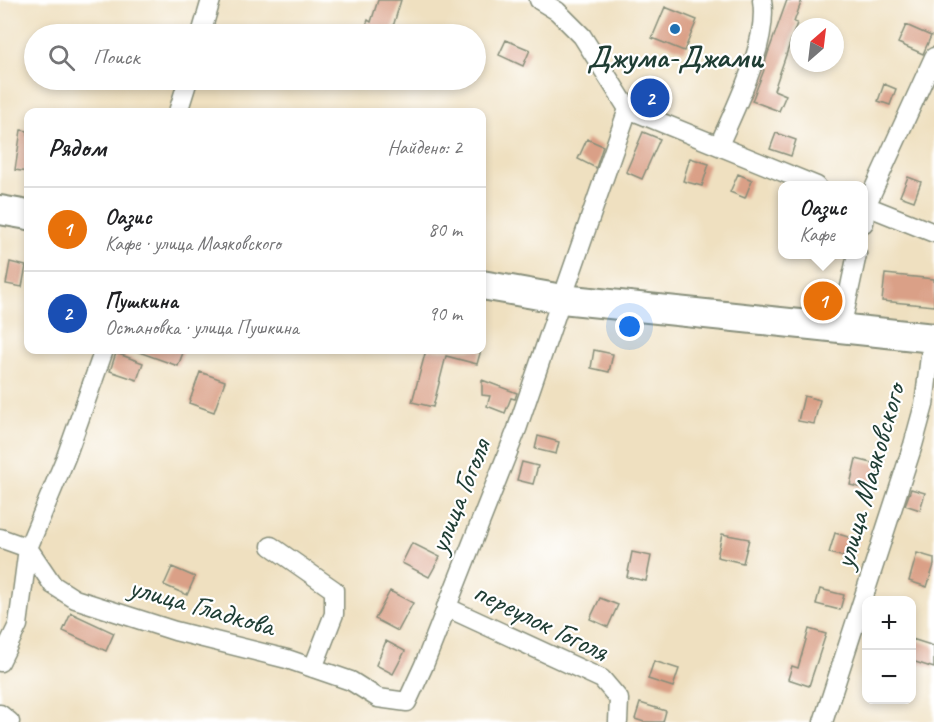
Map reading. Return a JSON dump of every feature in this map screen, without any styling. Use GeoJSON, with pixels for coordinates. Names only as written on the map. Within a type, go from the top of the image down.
{"type":"FeatureCollection","features":[{"type":"Feature","properties":{"kind":"main road"},"geometry":{"type":"LineString","coordinates":[[0,200],[24,204]]}},
{"type":"Feature","properties":{"kind":"main road"},"geometry":{"type":"LineString","coordinates":[[0,210],[24,214]]}},
{"type":"Feature","properties":{"kind":"main road"},"geometry":{"type":"LineString","coordinates":[[486,286],[560,304]]}},
{"type":"Feature","properties":{"kind":"main road"},"geometry":{"type":"LineString","coordinates":[[486,295],[933,343]]}},
{"type":"Feature","properties":{"kind":"street"},"geometry":{"type":"LineString","coordinates":[[204,24],[211,0]]}},
{"type":"Feature","properties":{"kind":"street"},"geometry":{"type":"LineString","coordinates":[[539,0],[557,11],[582,36],[628,109],[805,181]]}},
{"type":"Feature","properties":{"kind":"street"},"geometry":{"type":"LineString","coordinates":[[719,145],[743,88],[761,34],[762,0]]}},
{"type":"Feature","properties":{"kind":"street"},"geometry":{"type":"LineString","coordinates":[[868,202],[934,57]]}},
{"type":"Feature","properties":{"kind":"street"},"geometry":{"type":"LineString","coordinates":[[179,108],[185,90]]}},
{"type":"Feature","properties":{"kind":"street","name":"улица Гоголя"},"geometry":{"type":"LineString","coordinates":[[407,702],[424,665],[517,429],[628,109]]}},
{"type":"Feature","properties":{"kind":"street"},"geometry":{"type":"LineString","coordinates":[[868,212],[934,233]]}},
{"type":"Feature","properties":{"kind":"street"},"geometry":{"type":"LineString","coordinates":[[840,334],[855,259]]}},
{"type":"Feature","properties":{"kind":"street","name":"улица Маяковского"},"geometry":{"type":"LineString","coordinates":[[823,722],[913,445],[924,405],[933,343]]}},
{"type":"Feature","properties":{"kind":"street"},"geometry":{"type":"LineString","coordinates":[[0,662],[18,626],[28,548],[66,457],[103,354]]}},
{"type":"Feature","properties":{"kind":"street"},"geometry":{"type":"LineString","coordinates":[[0,538],[28,548]]}},
{"type":"Feature","properties":{"kind":"street"},"geometry":{"type":"LineString","coordinates":[[271,546],[334,590],[334,614],[313,668]]}},
{"type":"Feature","properties":{"kind":"street","name":"улица Гладкова"},"geometry":{"type":"LineString","coordinates":[[28,548],[53,585],[75,599],[175,631],[287,659],[351,681],[378,698],[407,702]]}},
{"type":"Feature","properties":{"kind":"street","name":"переулок Гоголя"},"geometry":{"type":"LineString","coordinates":[[446,607],[602,679],[619,699],[618,722]]}},
{"type":"Feature","properties":{"kind":"street"},"geometry":{"type":"LineString","coordinates":[[0,714],[10,722]]}},
{"type":"Feature","properties":{"kind":"building"},"geometry":{"type":"Polygon","coordinates":[[[378,0],[401,0],[394,24],[367,24],[368,20],[371,22],[378,0]]]}},
{"type":"Feature","properties":{"kind":"building"},"geometry":{"type":"Polygon","coordinates":[[[787,0],[802,0],[795,18],[790,18],[790,43],[774,90],[786,95],[779,111],[752,101],[787,0]]]}},
{"type":"Feature","properties":{"kind":"building","name":"Джума-Джами"},"geometry":{"type":"Polygon","coordinates":[[[665,7],[697,20],[684,51],[652,38],[665,7]]]}},
{"type":"Feature","properties":{"kind":"building"},"geometry":{"type":"Polygon","coordinates":[[[906,25],[931,36],[923,54],[898,43],[906,25]]]}},
{"type":"Feature","properties":{"kind":"building"},"geometry":{"type":"Polygon","coordinates":[[[506,40],[530,50],[523,66],[499,55],[506,40]]]}},
{"type":"Feature","properties":{"kind":"building"},"geometry":{"type":"Polygon","coordinates":[[[884,84],[896,89],[890,105],[878,101],[884,84]]]}},
{"type":"Feature","properties":{"kind":"building"},"geometry":{"type":"Polygon","coordinates":[[[21,130],[24,130],[24,171],[15,170],[21,130]]]}},
{"type":"Feature","properties":{"kind":"building"},"geometry":{"type":"Polygon","coordinates":[[[643,132],[660,139],[642,179],[626,172],[643,132]]]}},
{"type":"Feature","properties":{"kind":"building"},"geometry":{"type":"Polygon","coordinates":[[[776,133],[796,140],[791,156],[770,149],[776,133]]]}},
{"type":"Feature","properties":{"kind":"building"},"geometry":{"type":"Polygon","coordinates":[[[587,139],[603,146],[596,168],[578,159],[587,139]]]}},
{"type":"Feature","properties":{"kind":"building"},"geometry":{"type":"Polygon","coordinates":[[[690,158],[709,164],[702,186],[683,181],[690,158]]]}},
{"type":"Feature","properties":{"kind":"building"},"geometry":{"type":"Polygon","coordinates":[[[738,174],[752,180],[745,198],[730,192],[738,174]]]}},
{"type":"Feature","properties":{"kind":"building"},"geometry":{"type":"Polygon","coordinates":[[[908,177],[921,182],[914,201],[900,196],[908,177]]]}},
{"type":"Feature","properties":{"kind":"building"},"geometry":{"type":"Polygon","coordinates":[[[10,262],[24,266],[22,287],[6,284],[10,262]]]}},
{"type":"Feature","properties":{"kind":"building"},"geometry":{"type":"Polygon","coordinates":[[[885,274],[934,279],[934,306],[882,301],[885,274]]]}},
{"type":"Feature","properties":{"kind":"building"},"geometry":{"type":"Polygon","coordinates":[[[594,350],[613,354],[609,372],[591,368],[594,350]]]}},
{"type":"Feature","properties":{"kind":"building"},"geometry":{"type":"Polygon","coordinates":[[[116,354],[143,363],[137,380],[110,371],[116,354]]]}},
{"type":"Feature","properties":{"kind":"building"},"geometry":{"type":"Polygon","coordinates":[[[144,354],[182,354],[178,366],[144,354]]]}},
{"type":"Feature","properties":{"kind":"building"},"geometry":{"type":"Polygon","coordinates":[[[425,354],[480,354],[477,364],[446,356],[433,407],[412,402],[425,354]]]}},
{"type":"Feature","properties":{"kind":"building"},"geometry":{"type":"Polygon","coordinates":[[[200,372],[225,381],[214,412],[189,403],[200,372]]]}},
{"type":"Feature","properties":{"kind":"building"},"geometry":{"type":"Polygon","coordinates":[[[482,380],[517,393],[515,399],[511,398],[505,413],[487,406],[490,396],[482,395],[482,380]]]}},
{"type":"Feature","properties":{"kind":"building"},"geometry":{"type":"Polygon","coordinates":[[[804,396],[820,400],[814,424],[798,421],[804,396]]]}},
{"type":"Feature","properties":{"kind":"building"},"geometry":{"type":"Polygon","coordinates":[[[538,436],[559,442],[556,454],[535,449],[538,436]]]}},
{"type":"Feature","properties":{"kind":"building"},"geometry":{"type":"Polygon","coordinates":[[[856,459],[880,465],[874,491],[850,485],[856,459]]]}},
{"type":"Feature","properties":{"kind":"building"},"geometry":{"type":"Polygon","coordinates":[[[522,462],[538,466],[533,484],[517,480],[522,462]]]}},
{"type":"Feature","properties":{"kind":"building"},"geometry":{"type":"Polygon","coordinates":[[[911,489],[925,493],[920,510],[905,505],[911,489]]]}},
{"type":"Feature","properties":{"kind":"building"},"geometry":{"type":"Polygon","coordinates":[[[835,533],[858,540],[852,559],[829,553],[835,533]]]}},
{"type":"Feature","properties":{"kind":"building"},"geometry":{"type":"Polygon","coordinates":[[[722,534],[749,539],[743,563],[717,557],[722,534]]]}},
{"type":"Feature","properties":{"kind":"building"},"geometry":{"type":"Polygon","coordinates":[[[412,543],[440,557],[429,577],[402,563],[412,543]]]}},
{"type":"Feature","properties":{"kind":"building"},"geometry":{"type":"Polygon","coordinates":[[[632,552],[651,556],[646,581],[627,577],[632,552]]]}},
{"type":"Feature","properties":{"kind":"building"},"geometry":{"type":"Polygon","coordinates":[[[917,553],[934,558],[927,587],[909,581],[917,553]]]}},
{"type":"Feature","properties":{"kind":"building"},"geometry":{"type":"Polygon","coordinates":[[[172,567],[195,577],[187,595],[164,585],[172,567]]]}},
{"type":"Feature","properties":{"kind":"building"},"geometry":{"type":"Polygon","coordinates":[[[820,589],[844,595],[840,610],[816,604],[820,589]]]}},
{"type":"Feature","properties":{"kind":"building"},"geometry":{"type":"Polygon","coordinates":[[[390,591],[413,603],[398,631],[375,619],[390,591]]]}},
{"type":"Feature","properties":{"kind":"building"},"geometry":{"type":"Polygon","coordinates":[[[600,598],[618,605],[608,627],[590,619],[600,598]]]}},
{"type":"Feature","properties":{"kind":"building"},"geometry":{"type":"Polygon","coordinates":[[[71,613],[114,633],[106,651],[63,631],[71,613]]]}},
{"type":"Feature","properties":{"kind":"building"},"geometry":{"type":"Polygon","coordinates":[[[809,629],[826,634],[809,686],[788,679],[792,666],[798,668],[809,629]]]}},
{"type":"Feature","properties":{"kind":"building"},"geometry":{"type":"Polygon","coordinates":[[[916,640],[934,646],[934,668],[916,662],[916,640]]]}},
{"type":"Feature","properties":{"kind":"building"},"geometry":{"type":"Polygon","coordinates":[[[386,641],[405,651],[393,674],[376,665],[386,641]]]}},
{"type":"Feature","properties":{"kind":"building"},"geometry":{"type":"Polygon","coordinates":[[[654,661],[679,669],[673,687],[648,679],[654,661]]]}},
{"type":"Feature","properties":{"kind":"building"},"geometry":{"type":"Polygon","coordinates":[[[640,703],[666,711],[663,722],[644,722],[635,719],[640,703]]]}},
{"type":"Feature","properties":{"kind":"place","name":"Джума-Джами"},"geometry":{"type":"Point","coordinates":[675,29]}},
{"type":"Feature","properties":{"kind":"place","name":"Пушкина"},"geometry":{"type":"Point","coordinates":[650,98]}},
{"type":"Feature","properties":{"kind":"place","name":"Оазис"},"geometry":{"type":"Point","coordinates":[823,301]}}]}
